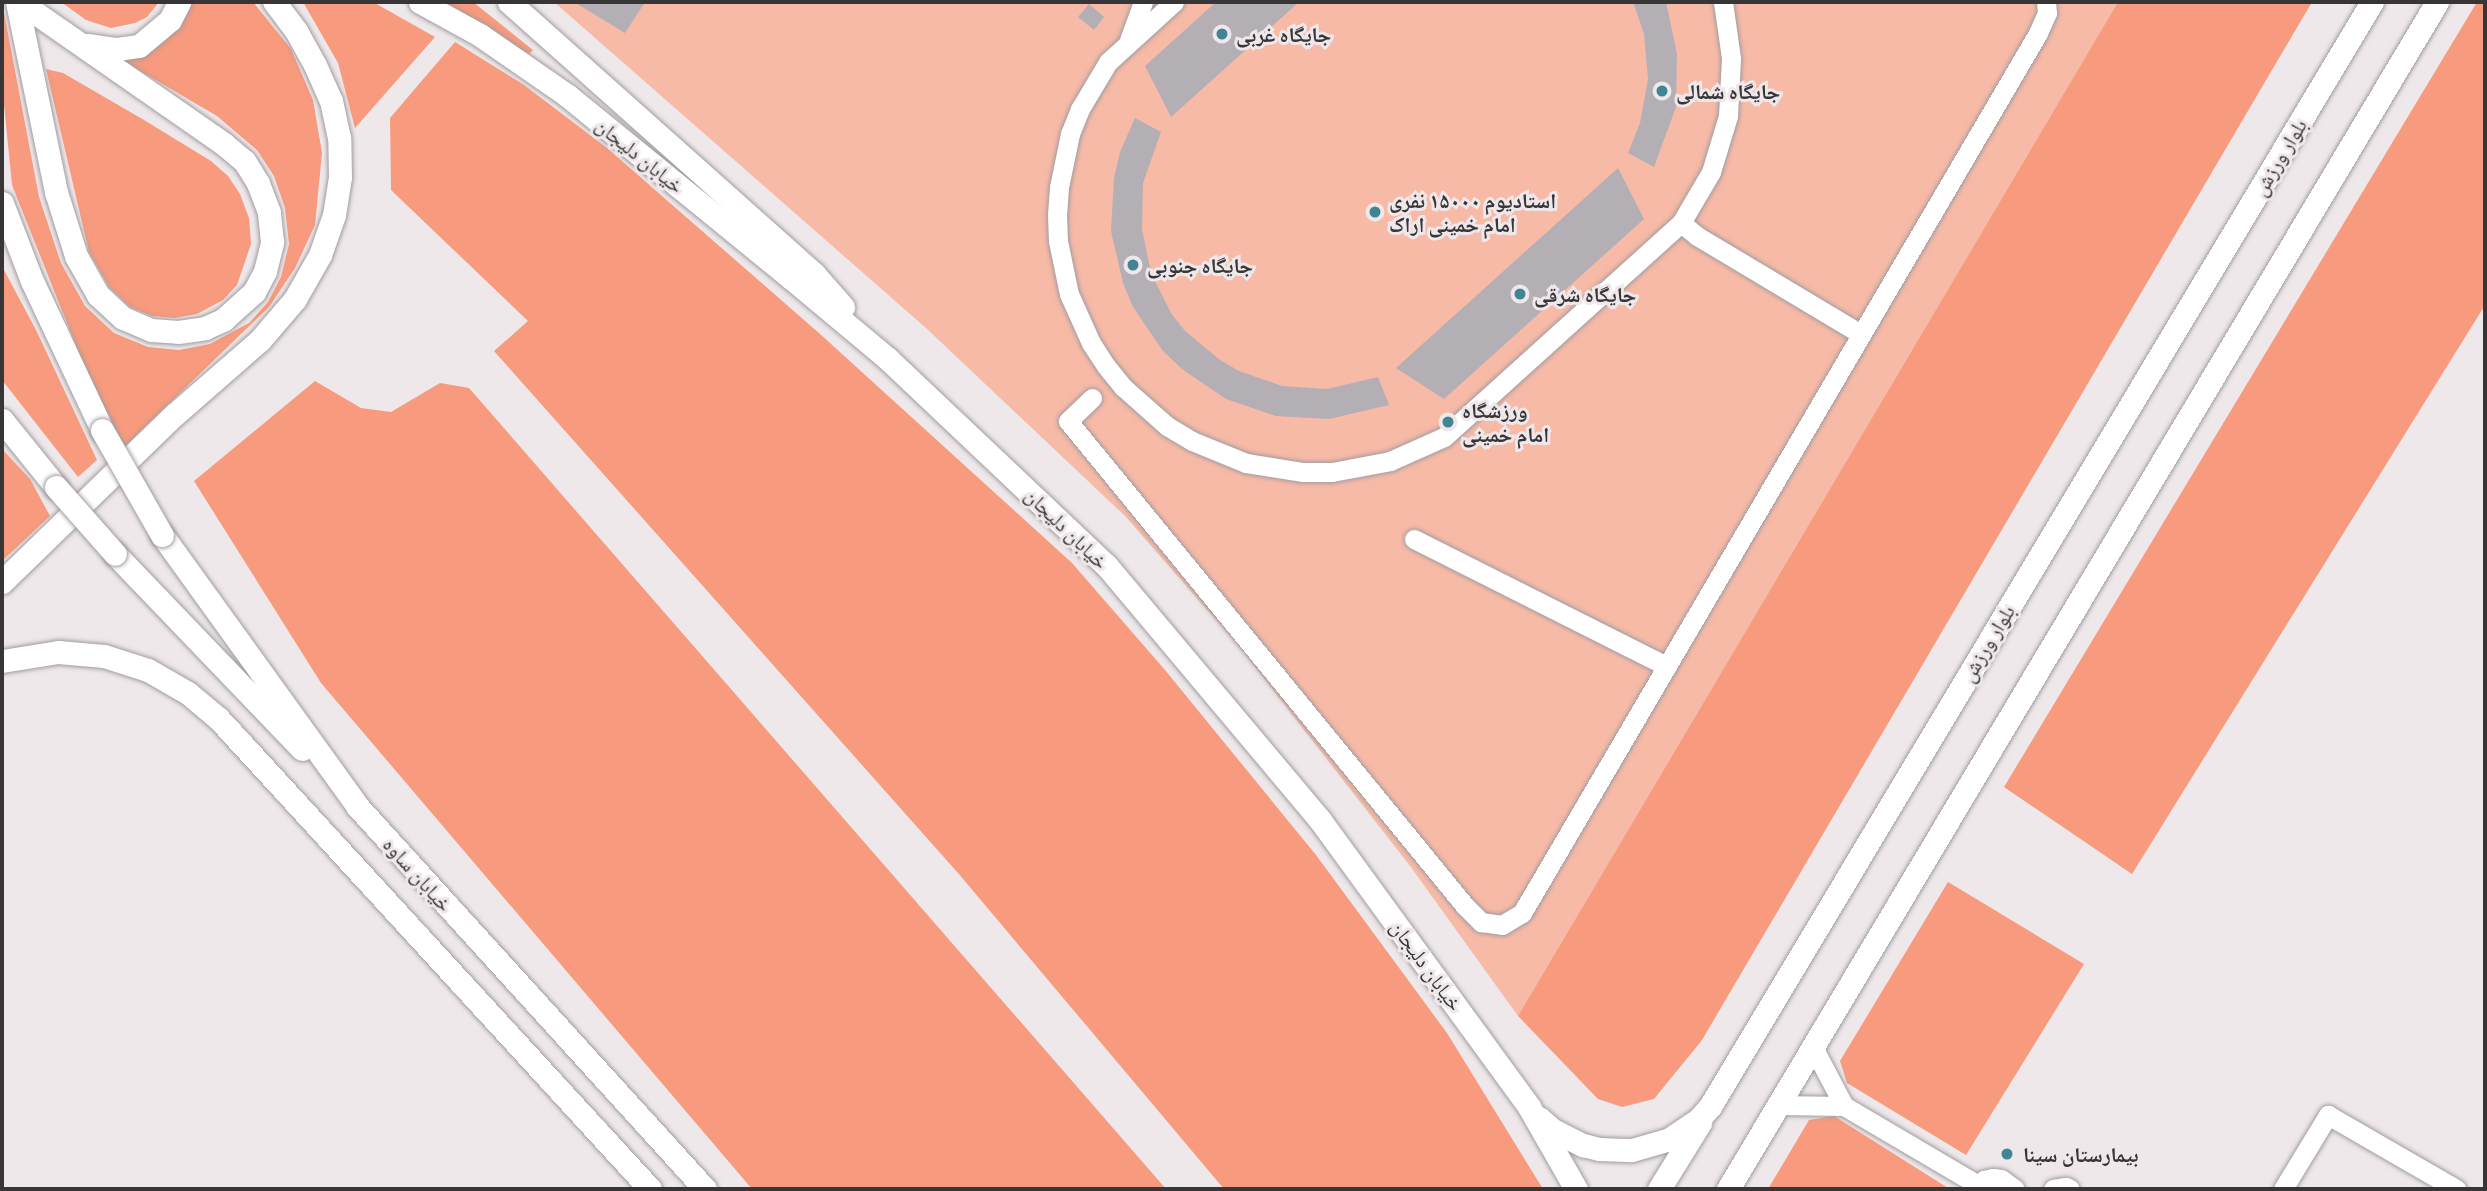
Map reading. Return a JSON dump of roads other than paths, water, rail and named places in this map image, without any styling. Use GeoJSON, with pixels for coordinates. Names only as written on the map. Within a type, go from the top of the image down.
{"type":"FeatureCollection","features":[{"type":"Feature","properties":{"kind":"main road"},"geometry":{"type":"LineString","coordinates":[[19,2],[224,144],[244,161],[258,183],[269,212],[272,242],[265,271],[254,292],[223,320],[205,328],[178,332],[151,330],[123,318],[98,295],[76,256],[55,192],[19,2]]}},
{"type":"Feature","properties":{"kind":"main road"},"geometry":{"type":"LineString","coordinates":[[74,39],[117,49],[139,46],[170,20],[179,2]]}},
{"type":"Feature","properties":{"kind":"main road"},"geometry":{"type":"LineString","coordinates":[[2,582],[174,415],[260,340],[295,299],[320,255],[334,215],[340,177],[339,138],[331,101],[316,65],[298,32],[274,2]]}},
{"type":"Feature","properties":{"kind":"main road","name":"خیابان دلیجان"},"geometry":{"type":"LineString","coordinates":[[420,2],[480,35],[568,96],[888,359],[1106,565],[1320,820],[1529,1107],[1576,1189]]}},
{"type":"Feature","properties":{"kind":"main road","name":"بلوار ورزش"},"geometry":{"type":"LineString","coordinates":[[1529,1107],[1567,1139],[1615,1151],[1650,1147],[1668,1140],[1699,1119],[1711,1105],[2372,2]]}},
{"type":"Feature","properties":{"kind":"main road"},"geometry":{"type":"LineString","coordinates":[[1728,1189],[2437,2]]}},
{"type":"Feature","properties":{"kind":"main road"},"geometry":{"type":"LineString","coordinates":[[511,5],[814,274],[888,359]]}},
{"type":"Feature","properties":{"kind":"main road","name":"خیابان ساوه"},"geometry":{"type":"LineString","coordinates":[[2,204],[32,281],[102,430],[162,535],[358,807],[705,1189]]}},
{"type":"Feature","properties":{"kind":"main road"},"geometry":{"type":"LineString","coordinates":[[3,421],[115,554],[358,807]]}},
{"type":"Feature","properties":{"kind":"main road"},"geometry":{"type":"LineString","coordinates":[[2,661],[58,652],[104,656],[148,670],[198,701],[252,752],[650,1189]]}},
{"type":"Feature","properties":{"kind":"main road"},"geometry":{"type":"LineString","coordinates":[[1660,1189],[1711,1105]]}},
{"type":"Feature","properties":{"kind":"street"},"geometry":{"type":"LineString","coordinates":[[1127,44],[1143,2]]}},
{"type":"Feature","properties":{"kind":"street"},"geometry":{"type":"LineString","coordinates":[[1174,2],[1108,62],[1080,109],[1063,160],[1057,214],[1058,241],[1069,294],[1091,343],[1106,366],[1144,408],[1192,442],[1246,463],[1274,470],[1332,472],[1390,461],[1444,437],[1681,223],[1711,172],[1728,116],[1731,58],[1723,2]]}},
{"type":"Feature","properties":{"kind":"street"},"geometry":{"type":"LineString","coordinates":[[1092,398],[1068,421],[1481,922],[1502,925],[1522,913],[2038,33],[2047,13],[2046,2]]}},
{"type":"Feature","properties":{"kind":"street"},"geometry":{"type":"LineString","coordinates":[[1681,223],[1697,236],[1861,334]]}},
{"type":"Feature","properties":{"kind":"street"},"geometry":{"type":"LineString","coordinates":[[1414,539],[1667,666]]}},
{"type":"Feature","properties":{"kind":"street"},"geometry":{"type":"LineString","coordinates":[[1813,1047],[1844,1106]]}},
{"type":"Feature","properties":{"kind":"street"},"geometry":{"type":"LineString","coordinates":[[1779,1105],[1844,1106],[1976,1187],[1984,1180],[2001,1179],[2015,1189]]}},
{"type":"Feature","properties":{"kind":"street"},"geometry":{"type":"LineString","coordinates":[[2283,1189],[2328,1115],[2456,1189]]}},
{"type":"Feature","properties":{"kind":"street"},"geometry":{"type":"LineString","coordinates":[[2053,1189],[2066,1186],[2070,1189]]}},
{"type":"Feature","properties":{"kind":"place","name":"جایگاه غربی"},"geometry":{"type":"Point","coordinates":[1222,34]}},
{"type":"Feature","properties":{"kind":"place","name":"جایگاه شمالی"},"geometry":{"type":"Point","coordinates":[1662,91]}},
{"type":"Feature","properties":{"kind":"place","name":"استادیوم ۱۵۰۰۰ نفری امام خمینی اراک"},"geometry":{"type":"Point","coordinates":[1375,212]}},
{"type":"Feature","properties":{"kind":"place","name":"جایگاه جنوبی"},"geometry":{"type":"Point","coordinates":[1133,265]}},
{"type":"Feature","properties":{"kind":"place","name":"جایگاه شرقی"},"geometry":{"type":"Point","coordinates":[1520,294]}},
{"type":"Feature","properties":{"kind":"place","name":"ورزشگاه امام خمینی"},"geometry":{"type":"Point","coordinates":[1448,422]}},
{"type":"Feature","properties":{"kind":"place","name":"بیمارستان سینا"},"geometry":{"type":"Point","coordinates":[2007,1154]}}]}
